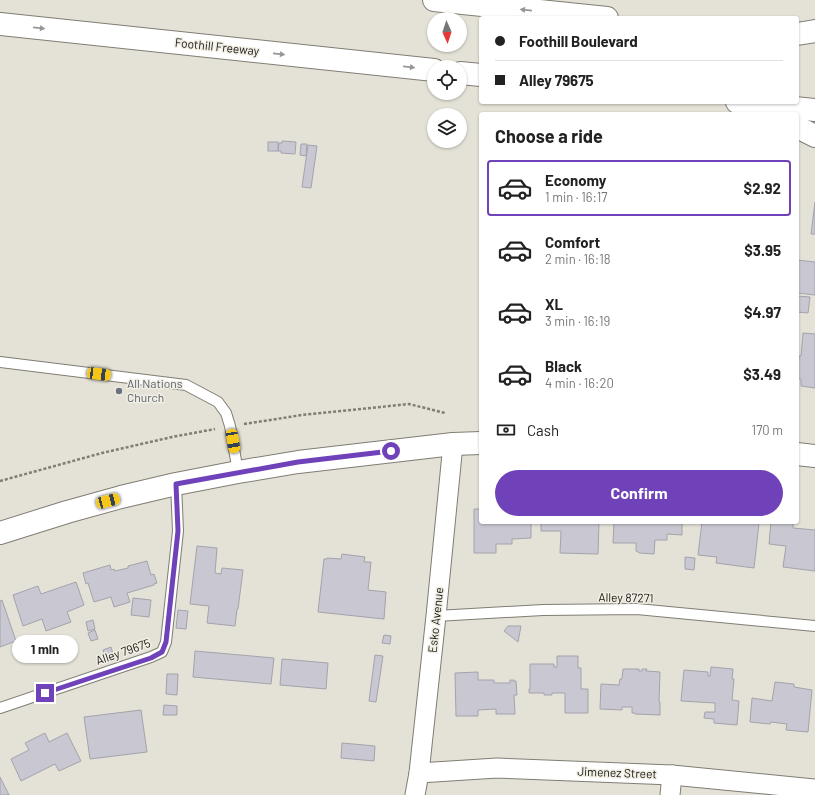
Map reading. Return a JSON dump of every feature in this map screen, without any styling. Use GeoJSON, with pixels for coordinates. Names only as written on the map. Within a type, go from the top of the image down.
{"type":"FeatureCollection","features":[{"type":"Feature","properties":{"kind":"main road"},"geometry":{"type":"LineString","coordinates":[[434,0],[588,16]]}},
{"type":"Feature","properties":{"kind":"main road","name":"Foothill Freeway"},"geometry":{"type":"LineString","coordinates":[[0,24],[427,69]]}},
{"type":"Feature","properties":{"kind":"main road"},"geometry":{"type":"LineString","coordinates":[[799,34],[815,31]]}},
{"type":"Feature","properties":{"kind":"main road"},"geometry":{"type":"LineString","coordinates":[[799,38],[815,40]]}},
{"type":"Feature","properties":{"kind":"main road"},"geometry":{"type":"LineString","coordinates":[[467,74],[479,75]]}},
{"type":"Feature","properties":{"kind":"main road"},"geometry":{"type":"LineString","coordinates":[[756,107],[815,110]]}},
{"type":"Feature","properties":{"kind":"main road"},"geometry":{"type":"LineString","coordinates":[[799,128],[815,136]]}},
{"type":"Feature","properties":{"kind":"main road"},"geometry":{"type":"LineString","coordinates":[[0,533],[121,497],[176,484],[238,472],[298,462],[453,444],[479,443]]}},
{"type":"Feature","properties":{"kind":"main road"},"geometry":{"type":"LineString","coordinates":[[799,454],[815,456]]}},
{"type":"Feature","properties":{"kind":"street","name":"Esko Avenue"},"geometry":{"type":"LineString","coordinates":[[415,795],[419,773],[436,616],[453,444]]}},
{"type":"Feature","properties":{"kind":"street","name":"Jimenez Street"},"geometry":{"type":"LineString","coordinates":[[419,773],[497,768],[672,775],[815,789]]}},
{"type":"Feature","properties":{"kind":"street"},"geometry":{"type":"LineString","coordinates":[[670,795],[672,775]]}},
{"type":"Feature","properties":{"kind":"lane"},"geometry":{"type":"LineString","coordinates":[[0,362],[186,385],[218,402],[226,413],[230,426],[238,472]]}},
{"type":"Feature","properties":{"kind":"lane","name":"Alley 79675"},"geometry":{"type":"LineString","coordinates":[[0,708],[151,658],[162,652],[166,642],[178,531],[176,484]]}},
{"type":"Feature","properties":{"kind":"lane","name":"Alley 87271"},"geometry":{"type":"LineString","coordinates":[[436,616],[543,610],[637,609],[815,626]]}},
{"type":"Feature","properties":{"kind":"building"},"geometry":{"type":"Polygon","coordinates":[[[282,141],[296,142],[295,154],[281,153],[281,151],[278,151],[279,143],[282,143],[282,141]]]}},
{"type":"Feature","properties":{"kind":"building"},"geometry":{"type":"Polygon","coordinates":[[[268,142],[278,142],[278,151],[268,151],[268,142]]]}},
{"type":"Feature","properties":{"kind":"building"},"geometry":{"type":"Polygon","coordinates":[[[301,144],[307,144],[306,156],[300,155],[301,144]]]}},
{"type":"Feature","properties":{"kind":"building"},"geometry":{"type":"Polygon","coordinates":[[[308,145],[317,146],[311,188],[302,187],[308,145]]]}},
{"type":"Feature","properties":{"kind":"building"},"geometry":{"type":"Polygon","coordinates":[[[815,202],[815,234],[811,234],[815,202]]]}},
{"type":"Feature","properties":{"kind":"building"},"geometry":{"type":"Polygon","coordinates":[[[799,260],[815,262],[815,295],[799,293],[799,260]]]}},
{"type":"Feature","properties":{"kind":"building"},"geometry":{"type":"Polygon","coordinates":[[[799,296],[810,297],[808,313],[799,312],[799,296]]]}},
{"type":"Feature","properties":{"kind":"building"},"geometry":{"type":"Polygon","coordinates":[[[803,333],[815,334],[815,388],[801,386],[801,379],[799,379],[799,356],[801,356],[803,333]]]}},
{"type":"Feature","properties":{"kind":"building"},"geometry":{"type":"Polygon","coordinates":[[[474,509],[479,509],[479,524],[531,524],[531,538],[512,539],[512,544],[496,544],[496,553],[474,553],[474,509]]]}},
{"type":"Feature","properties":{"kind":"building"},"geometry":{"type":"Polygon","coordinates":[[[541,524],[599,524],[598,554],[560,553],[561,531],[541,531],[541,524]]]}},
{"type":"Feature","properties":{"kind":"building"},"geometry":{"type":"Polygon","coordinates":[[[614,524],[682,524],[682,535],[667,534],[667,540],[655,540],[654,554],[640,553],[636,551],[636,543],[613,543],[614,524]]]}},
{"type":"Feature","properties":{"kind":"building"},"geometry":{"type":"Polygon","coordinates":[[[702,524],[759,524],[754,568],[716,563],[717,557],[698,555],[702,524]]]}},
{"type":"Feature","properties":{"kind":"building"},"geometry":{"type":"Polygon","coordinates":[[[771,524],[793,524],[793,528],[815,530],[815,571],[783,567],[786,546],[769,544],[771,524]]]}},
{"type":"Feature","properties":{"kind":"building"},"geometry":{"type":"Polygon","coordinates":[[[197,546],[217,548],[215,573],[221,574],[222,568],[243,570],[235,626],[207,623],[209,606],[190,604],[197,546]]]}},
{"type":"Feature","properties":{"kind":"building"},"geometry":{"type":"Polygon","coordinates":[[[342,554],[365,557],[364,562],[371,562],[368,590],[386,592],[384,619],[318,612],[324,559],[341,559],[342,554]]]}},
{"type":"Feature","properties":{"kind":"building"},"geometry":{"type":"Polygon","coordinates":[[[685,557],[695,558],[694,570],[685,569],[685,557]]]}},
{"type":"Feature","properties":{"kind":"building"},"geometry":{"type":"Polygon","coordinates":[[[147,561],[151,575],[154,574],[157,583],[127,593],[130,602],[114,607],[111,597],[94,602],[83,573],[110,565],[111,570],[114,569],[115,571],[147,561]]]}},
{"type":"Feature","properties":{"kind":"building"},"geometry":{"type":"Polygon","coordinates":[[[76,582],[84,605],[67,612],[71,622],[46,631],[42,619],[23,626],[13,595],[38,586],[41,594],[76,582]]]}},
{"type":"Feature","properties":{"kind":"building"},"geometry":{"type":"Polygon","coordinates":[[[133,598],[151,600],[149,617],[131,615],[133,598]]]}},
{"type":"Feature","properties":{"kind":"building"},"geometry":{"type":"Polygon","coordinates":[[[2,600],[16,641],[0,647],[0,601],[2,600]]]}},
{"type":"Feature","properties":{"kind":"building"},"geometry":{"type":"Polygon","coordinates":[[[178,610],[188,611],[186,629],[176,628],[178,610]]]}},
{"type":"Feature","properties":{"kind":"building"},"geometry":{"type":"Polygon","coordinates":[[[93,620],[95,629],[88,631],[86,622],[93,620]]]}},
{"type":"Feature","properties":{"kind":"building"},"geometry":{"type":"Polygon","coordinates":[[[508,626],[521,626],[518,642],[504,631],[508,626]]]}},
{"type":"Feature","properties":{"kind":"building"},"geometry":{"type":"Polygon","coordinates":[[[95,630],[98,639],[91,641],[88,633],[95,630]]]}},
{"type":"Feature","properties":{"kind":"building"},"geometry":{"type":"Polygon","coordinates":[[[384,635],[391,636],[390,644],[382,643],[384,635]]]}},
{"type":"Feature","properties":{"kind":"building"},"geometry":{"type":"Polygon","coordinates":[[[111,647],[114,657],[106,659],[103,650],[111,647]]]}},
{"type":"Feature","properties":{"kind":"building"},"geometry":{"type":"Polygon","coordinates":[[[195,651],[274,658],[271,684],[193,677],[195,651]]]}},
{"type":"Feature","properties":{"kind":"building"},"geometry":{"type":"Polygon","coordinates":[[[375,655],[383,656],[376,702],[369,701],[375,655]]]}},
{"type":"Feature","properties":{"kind":"building"},"geometry":{"type":"Polygon","coordinates":[[[557,656],[578,656],[578,668],[581,668],[581,689],[588,689],[588,713],[565,713],[565,693],[552,693],[552,695],[544,695],[544,693],[529,693],[530,664],[554,664],[554,667],[557,667],[557,656]]]}},
{"type":"Feature","properties":{"kind":"building"},"geometry":{"type":"Polygon","coordinates":[[[282,659],[328,663],[326,689],[280,685],[282,659]]]}},
{"type":"Feature","properties":{"kind":"building"},"geometry":{"type":"Polygon","coordinates":[[[711,667],[733,669],[732,679],[734,679],[732,700],[739,701],[737,725],[714,723],[714,719],[704,718],[705,712],[715,712],[715,703],[681,701],[684,670],[708,672],[708,676],[710,676],[711,667]]]}},
{"type":"Feature","properties":{"kind":"building"},"geometry":{"type":"Polygon","coordinates":[[[623,669],[639,669],[639,671],[642,671],[642,669],[647,669],[646,671],[660,672],[660,715],[635,714],[632,713],[632,707],[622,707],[622,710],[600,709],[601,684],[619,685],[620,679],[622,679],[623,669]]]}},
{"type":"Feature","properties":{"kind":"building"},"geometry":{"type":"Polygon","coordinates":[[[478,672],[478,680],[494,680],[494,683],[510,683],[510,680],[516,681],[517,695],[514,695],[515,714],[496,714],[496,709],[478,710],[478,716],[456,716],[455,673],[478,672]]]}},
{"type":"Feature","properties":{"kind":"building"},"geometry":{"type":"Polygon","coordinates":[[[167,674],[178,674],[177,695],[166,694],[167,674]]]}},
{"type":"Feature","properties":{"kind":"building"},"geometry":{"type":"Polygon","coordinates":[[[775,682],[794,684],[794,687],[812,690],[808,732],[786,730],[787,724],[750,722],[752,698],[772,701],[775,682]]]}},
{"type":"Feature","properties":{"kind":"building"},"geometry":{"type":"Polygon","coordinates":[[[164,705],[177,706],[177,715],[163,715],[164,705]]]}},
{"type":"Feature","properties":{"kind":"building"},"geometry":{"type":"Polygon","coordinates":[[[141,710],[147,752],[90,759],[84,717],[141,710]]]}},
{"type":"Feature","properties":{"kind":"building"},"geometry":{"type":"Polygon","coordinates":[[[45,733],[49,742],[67,733],[81,761],[59,771],[55,764],[21,781],[11,759],[29,750],[25,743],[45,733]]]}},
{"type":"Feature","properties":{"kind":"building"},"geometry":{"type":"Polygon","coordinates":[[[342,743],[375,746],[374,761],[341,758],[342,743]]]}},
{"type":"Feature","properties":{"kind":"building"},"geometry":{"type":"Polygon","coordinates":[[[0,777],[9,795],[0,795],[0,777]]]}},
{"type":"Feature","properties":{"kind":"place","name":"All Nations Church"},"geometry":{"type":"Point","coordinates":[119,391]}},
{"type":"Feature","properties":{"kind":"route"},"geometry":{"type":"LineString","coordinates":[[45,693],[151,658],[162,652],[166,642],[178,531],[176,484],[298,462],[391,451]]}}]}
